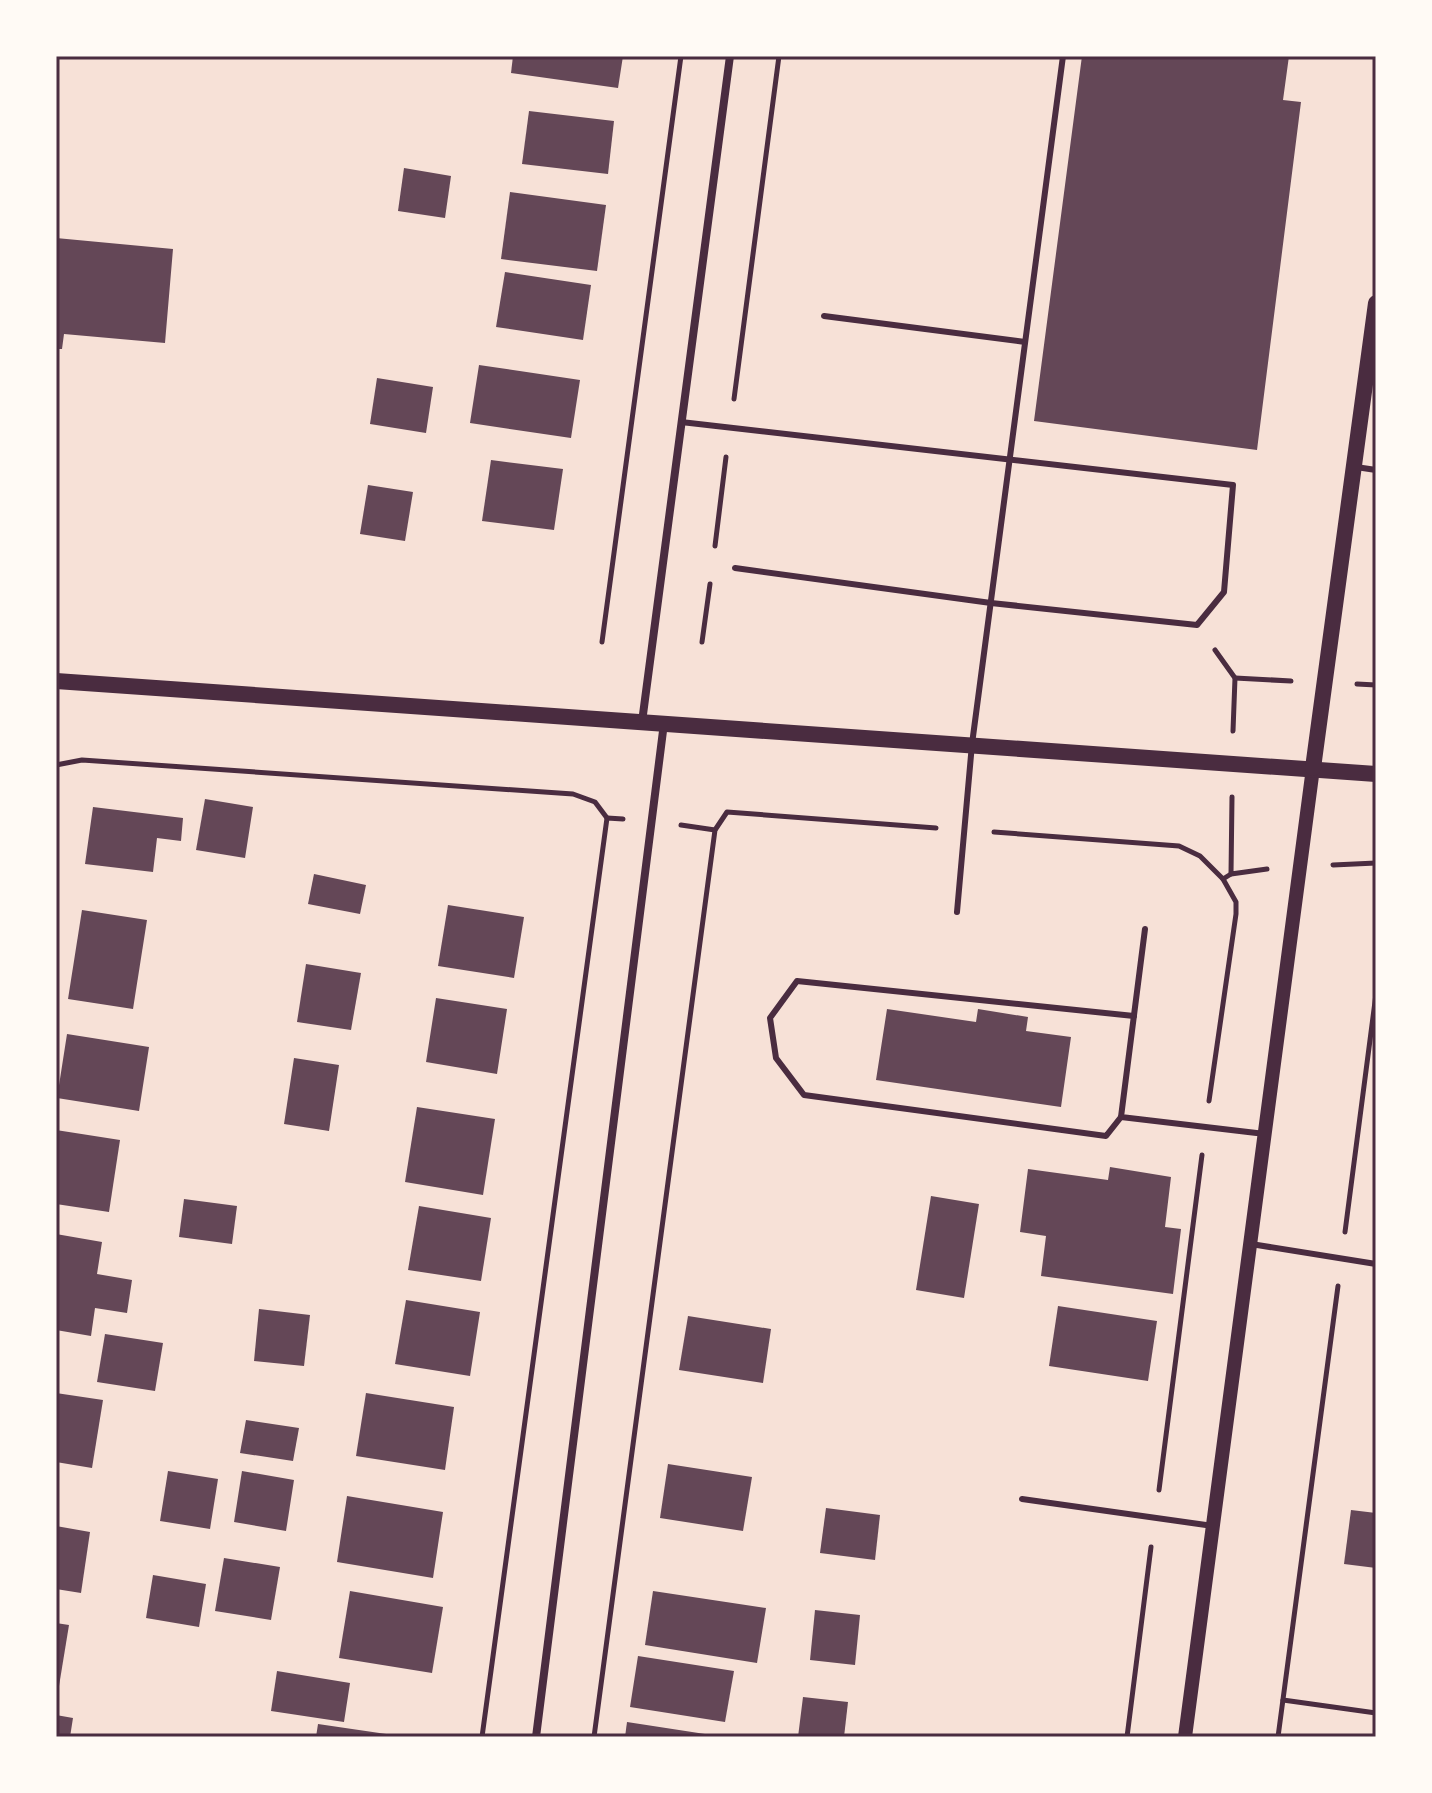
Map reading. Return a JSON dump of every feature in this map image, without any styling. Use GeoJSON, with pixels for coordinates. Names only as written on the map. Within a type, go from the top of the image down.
{"type":"FeatureCollection","features":[{"type":"Feature","properties":{"kind":"main road"},"geometry":{"type":"LineString","coordinates":[[1313,768],[1376,303]]}},
{"type":"Feature","properties":{"kind":"main road"},"geometry":{"type":"LineString","coordinates":[[56,681],[1376,774]]}},
{"type":"Feature","properties":{"kind":"street"},"geometry":{"type":"LineString","coordinates":[[642,722],[730,56]]}},
{"type":"Feature","properties":{"kind":"street"},"geometry":{"type":"LineString","coordinates":[[536,1737],[664,723]]}},
{"type":"Feature","properties":{"kind":"street"},"geometry":{"type":"LineString","coordinates":[[1185,1737],[1313,768]]}},
{"type":"Feature","properties":{"kind":"lane"},"geometry":{"type":"LineString","coordinates":[[957,912],[972,744],[1063,56]]}},
{"type":"Feature","properties":{"kind":"lane"},"geometry":{"type":"LineString","coordinates":[[824,316],[1025,342]]}},
{"type":"Feature","properties":{"kind":"lane"},"geometry":{"type":"LineString","coordinates":[[681,422],[1233,485],[1224,592],[1197,625],[991,603],[735,568]]}},
{"type":"Feature","properties":{"kind":"lane"},"geometry":{"type":"LineString","coordinates":[[1353,467],[1376,470]]}},
{"type":"Feature","properties":{"kind":"lane"},"geometry":{"type":"LineString","coordinates":[[1134,1016],[797,981],[770,1018],[776,1058],[804,1095],[1106,1136],[1121,1117],[1134,1016],[1145,929]]}},
{"type":"Feature","properties":{"kind":"lane"},"geometry":{"type":"LineString","coordinates":[[1121,1117],[1265,1134]]}},
{"type":"Feature","properties":{"kind":"lane"},"geometry":{"type":"LineString","coordinates":[[1251,1244],[1376,1264]]}},
{"type":"Feature","properties":{"kind":"lane"},"geometry":{"type":"LineString","coordinates":[[1022,1499],[1213,1526]]}},
{"type":"Feature","properties":{"kind":"path"},"geometry":{"type":"LineString","coordinates":[[602,642],[681,56]]}},
{"type":"Feature","properties":{"kind":"path"},"geometry":{"type":"LineString","coordinates":[[714,551],[779,56]]}},
{"type":"Feature","properties":{"kind":"path"},"geometry":{"type":"LineString","coordinates":[[702,642],[710,581]]}},
{"type":"Feature","properties":{"kind":"path"},"geometry":{"type":"LineString","coordinates":[[56,765],[82,760],[573,794],[595,802],[607,818],[482,1737]]}},
{"type":"Feature","properties":{"kind":"path"},"geometry":{"type":"LineString","coordinates":[[594,1737],[715,830],[727,812],[1179,846],[1200,856],[1223,879],[1236,902],[1127,1737]]}},
{"type":"Feature","properties":{"kind":"path"},"geometry":{"type":"LineString","coordinates":[[607,818],[652,820],[715,830]]}},
{"type":"Feature","properties":{"kind":"path"},"geometry":{"type":"LineString","coordinates":[[1223,879],[1231,874]]}},
{"type":"Feature","properties":{"kind":"path"},"geometry":{"type":"LineString","coordinates":[[1278,1737],[1376,994]]}},
{"type":"Feature","properties":{"kind":"path"},"geometry":{"type":"LineString","coordinates":[[1283,1700],[1376,1713]]}},
{"type":"Feature","properties":{"kind":"building"},"geometry":{"type":"Polygon","coordinates":[[[513,56],[623,56],[618,88],[511,73],[513,56]]]}},
{"type":"Feature","properties":{"kind":"building"},"geometry":{"type":"Polygon","coordinates":[[[1082,56],[1289,56],[1283,100],[1301,102],[1257,450],[1034,421],[1082,56]]]}},
{"type":"Feature","properties":{"kind":"building"},"geometry":{"type":"Polygon","coordinates":[[[529,111],[614,121],[608,174],[522,164],[529,111]]]}},
{"type":"Feature","properties":{"kind":"building"},"geometry":{"type":"Polygon","coordinates":[[[404,168],[451,176],[445,218],[398,211],[404,168]]]}},
{"type":"Feature","properties":{"kind":"building"},"geometry":{"type":"Polygon","coordinates":[[[510,192],[606,205],[597,271],[501,259],[510,192]]]}},
{"type":"Feature","properties":{"kind":"building"},"geometry":{"type":"Polygon","coordinates":[[[56,238],[173,249],[165,343],[64,334],[62,349],[56,349],[56,238]]]}},
{"type":"Feature","properties":{"kind":"building"},"geometry":{"type":"Polygon","coordinates":[[[505,272],[591,285],[583,340],[496,327],[505,272]]]}},
{"type":"Feature","properties":{"kind":"building"},"geometry":{"type":"Polygon","coordinates":[[[479,365],[580,380],[571,438],[470,423],[479,365]]]}},
{"type":"Feature","properties":{"kind":"building"},"geometry":{"type":"Polygon","coordinates":[[[377,378],[433,387],[426,433],[370,424],[377,378]]]}},
{"type":"Feature","properties":{"kind":"building"},"geometry":{"type":"Polygon","coordinates":[[[491,460],[563,469],[554,530],[482,521],[491,460]]]}},
{"type":"Feature","properties":{"kind":"building"},"geometry":{"type":"Polygon","coordinates":[[[368,485],[413,492],[405,541],[360,534],[368,485]]]}},
{"type":"Feature","properties":{"kind":"building"},"geometry":{"type":"Polygon","coordinates":[[[205,799],[253,807],[245,858],[196,850],[205,799]]]}},
{"type":"Feature","properties":{"kind":"building"},"geometry":{"type":"Polygon","coordinates":[[[93,807],[183,818],[181,841],[157,838],[153,872],[85,864],[93,807]]]}},
{"type":"Feature","properties":{"kind":"building"},"geometry":{"type":"Polygon","coordinates":[[[314,874],[366,885],[360,914],[308,904],[314,874]]]}},
{"type":"Feature","properties":{"kind":"building"},"geometry":{"type":"Polygon","coordinates":[[[448,905],[524,917],[514,978],[438,966],[448,905]]]}},
{"type":"Feature","properties":{"kind":"building"},"geometry":{"type":"Polygon","coordinates":[[[82,910],[147,920],[133,1009],[68,999],[82,910]]]}},
{"type":"Feature","properties":{"kind":"building"},"geometry":{"type":"Polygon","coordinates":[[[306,964],[361,973],[351,1030],[297,1022],[306,964]]]}},
{"type":"Feature","properties":{"kind":"building"},"geometry":{"type":"Polygon","coordinates":[[[436,998],[507,1009],[497,1074],[426,1062],[436,998]]]}},
{"type":"Feature","properties":{"kind":"building"},"geometry":{"type":"Polygon","coordinates":[[[887,1009],[976,1022],[978,1009],[1028,1017],[1026,1031],[1071,1037],[1061,1107],[876,1080],[887,1009]]]}},
{"type":"Feature","properties":{"kind":"building"},"geometry":{"type":"Polygon","coordinates":[[[67,1034],[149,1047],[139,1111],[57,1098],[67,1034]]]}},
{"type":"Feature","properties":{"kind":"building"},"geometry":{"type":"Polygon","coordinates":[[[294,1058],[339,1065],[329,1131],[284,1124],[294,1058]]]}},
{"type":"Feature","properties":{"kind":"building"},"geometry":{"type":"Polygon","coordinates":[[[417,1107],[495,1119],[483,1195],[405,1182],[417,1107]]]}},
{"type":"Feature","properties":{"kind":"building"},"geometry":{"type":"Polygon","coordinates":[[[56,1130],[120,1140],[109,1212],[56,1204],[56,1130]]]}},
{"type":"Feature","properties":{"kind":"building"},"geometry":{"type":"Polygon","coordinates":[[[1110,1167],[1171,1177],[1165,1227],[1181,1229],[1173,1294],[1041,1276],[1046,1236],[1020,1232],[1028,1169],[1108,1180],[1110,1167]]]}},
{"type":"Feature","properties":{"kind":"building"},"geometry":{"type":"Polygon","coordinates":[[[931,1196],[979,1204],[964,1298],[916,1290],[931,1196]]]}},
{"type":"Feature","properties":{"kind":"building"},"geometry":{"type":"Polygon","coordinates":[[[184,1199],[237,1206],[232,1244],[179,1237],[184,1199]]]}},
{"type":"Feature","properties":{"kind":"building"},"geometry":{"type":"Polygon","coordinates":[[[419,1206],[491,1218],[481,1281],[408,1270],[419,1206]]]}},
{"type":"Feature","properties":{"kind":"building"},"geometry":{"type":"Polygon","coordinates":[[[56,1234],[102,1242],[97,1274],[132,1280],[127,1313],[95,1308],[91,1336],[56,1330],[56,1234]]]}},
{"type":"Feature","properties":{"kind":"building"},"geometry":{"type":"Polygon","coordinates":[[[406,1300],[480,1312],[470,1376],[395,1364],[406,1300]]]}},
{"type":"Feature","properties":{"kind":"building"},"geometry":{"type":"Polygon","coordinates":[[[1058,1306],[1157,1321],[1148,1381],[1049,1366],[1058,1306]]]}},
{"type":"Feature","properties":{"kind":"building"},"geometry":{"type":"Polygon","coordinates":[[[259,1309],[310,1315],[304,1366],[254,1361],[259,1309]]]}},
{"type":"Feature","properties":{"kind":"building"},"geometry":{"type":"Polygon","coordinates":[[[688,1316],[771,1329],[763,1383],[679,1370],[688,1316]]]}},
{"type":"Feature","properties":{"kind":"building"},"geometry":{"type":"Polygon","coordinates":[[[105,1334],[163,1343],[155,1391],[97,1382],[105,1334]]]}},
{"type":"Feature","properties":{"kind":"building"},"geometry":{"type":"Polygon","coordinates":[[[56,1393],[103,1400],[92,1468],[56,1462],[56,1393]]]}},
{"type":"Feature","properties":{"kind":"building"},"geometry":{"type":"Polygon","coordinates":[[[366,1393],[454,1407],[445,1470],[356,1456],[366,1393]]]}},
{"type":"Feature","properties":{"kind":"building"},"geometry":{"type":"Polygon","coordinates":[[[246,1420],[299,1428],[293,1461],[240,1453],[246,1420]]]}},
{"type":"Feature","properties":{"kind":"building"},"geometry":{"type":"Polygon","coordinates":[[[668,1464],[752,1477],[743,1531],[660,1518],[668,1464]]]}},
{"type":"Feature","properties":{"kind":"building"},"geometry":{"type":"Polygon","coordinates":[[[168,1471],[218,1479],[210,1529],[160,1521],[168,1471]]]}},
{"type":"Feature","properties":{"kind":"building"},"geometry":{"type":"Polygon","coordinates":[[[242,1471],[294,1480],[286,1531],[234,1522],[242,1471]]]}},
{"type":"Feature","properties":{"kind":"building"},"geometry":{"type":"Polygon","coordinates":[[[347,1496],[443,1512],[433,1578],[337,1562],[347,1496]]]}},
{"type":"Feature","properties":{"kind":"building"},"geometry":{"type":"Polygon","coordinates":[[[826,1508],[880,1515],[875,1560],[820,1553],[826,1508]]]}},
{"type":"Feature","properties":{"kind":"building"},"geometry":{"type":"Polygon","coordinates":[[[1351,1510],[1376,1513],[1376,1568],[1344,1564],[1351,1510]]]}},
{"type":"Feature","properties":{"kind":"building"},"geometry":{"type":"Polygon","coordinates":[[[56,1526],[90,1532],[81,1593],[56,1589],[56,1526]]]}},
{"type":"Feature","properties":{"kind":"building"},"geometry":{"type":"Polygon","coordinates":[[[224,1558],[280,1567],[271,1620],[215,1611],[224,1558]]]}},
{"type":"Feature","properties":{"kind":"building"},"geometry":{"type":"Polygon","coordinates":[[[153,1575],[206,1584],[199,1627],[146,1618],[153,1575]]]}},
{"type":"Feature","properties":{"kind":"building"},"geometry":{"type":"Polygon","coordinates":[[[350,1591],[443,1607],[432,1673],[339,1658],[350,1591]]]}},
{"type":"Feature","properties":{"kind":"building"},"geometry":{"type":"Polygon","coordinates":[[[653,1591],[766,1608],[757,1663],[645,1645],[653,1591]]]}},
{"type":"Feature","properties":{"kind":"building"},"geometry":{"type":"Polygon","coordinates":[[[815,1610],[860,1615],[855,1665],[810,1660],[815,1610]]]}},
{"type":"Feature","properties":{"kind":"building"},"geometry":{"type":"Polygon","coordinates":[[[56,1623],[69,1625],[59,1686],[56,1685],[56,1623]]]}},
{"type":"Feature","properties":{"kind":"building"},"geometry":{"type":"Polygon","coordinates":[[[638,1656],[734,1671],[725,1722],[630,1707],[638,1656]]]}},
{"type":"Feature","properties":{"kind":"building"},"geometry":{"type":"Polygon","coordinates":[[[277,1671],[350,1683],[344,1722],[271,1711],[277,1671]]]}},
{"type":"Feature","properties":{"kind":"building"},"geometry":{"type":"Polygon","coordinates":[[[803,1697],[848,1702],[844,1737],[798,1737],[803,1697]]]}},
{"type":"Feature","properties":{"kind":"building"},"geometry":{"type":"Polygon","coordinates":[[[56,1715],[73,1718],[70,1737],[56,1737],[56,1715]]]}},
{"type":"Feature","properties":{"kind":"building"},"geometry":{"type":"Polygon","coordinates":[[[627,1722],[705,1734],[705,1737],[625,1737],[627,1722]]]}},
{"type":"Feature","properties":{"kind":"building"},"geometry":{"type":"Polygon","coordinates":[[[318,1724],[393,1735],[393,1737],[316,1737],[318,1724]]]}}]}
